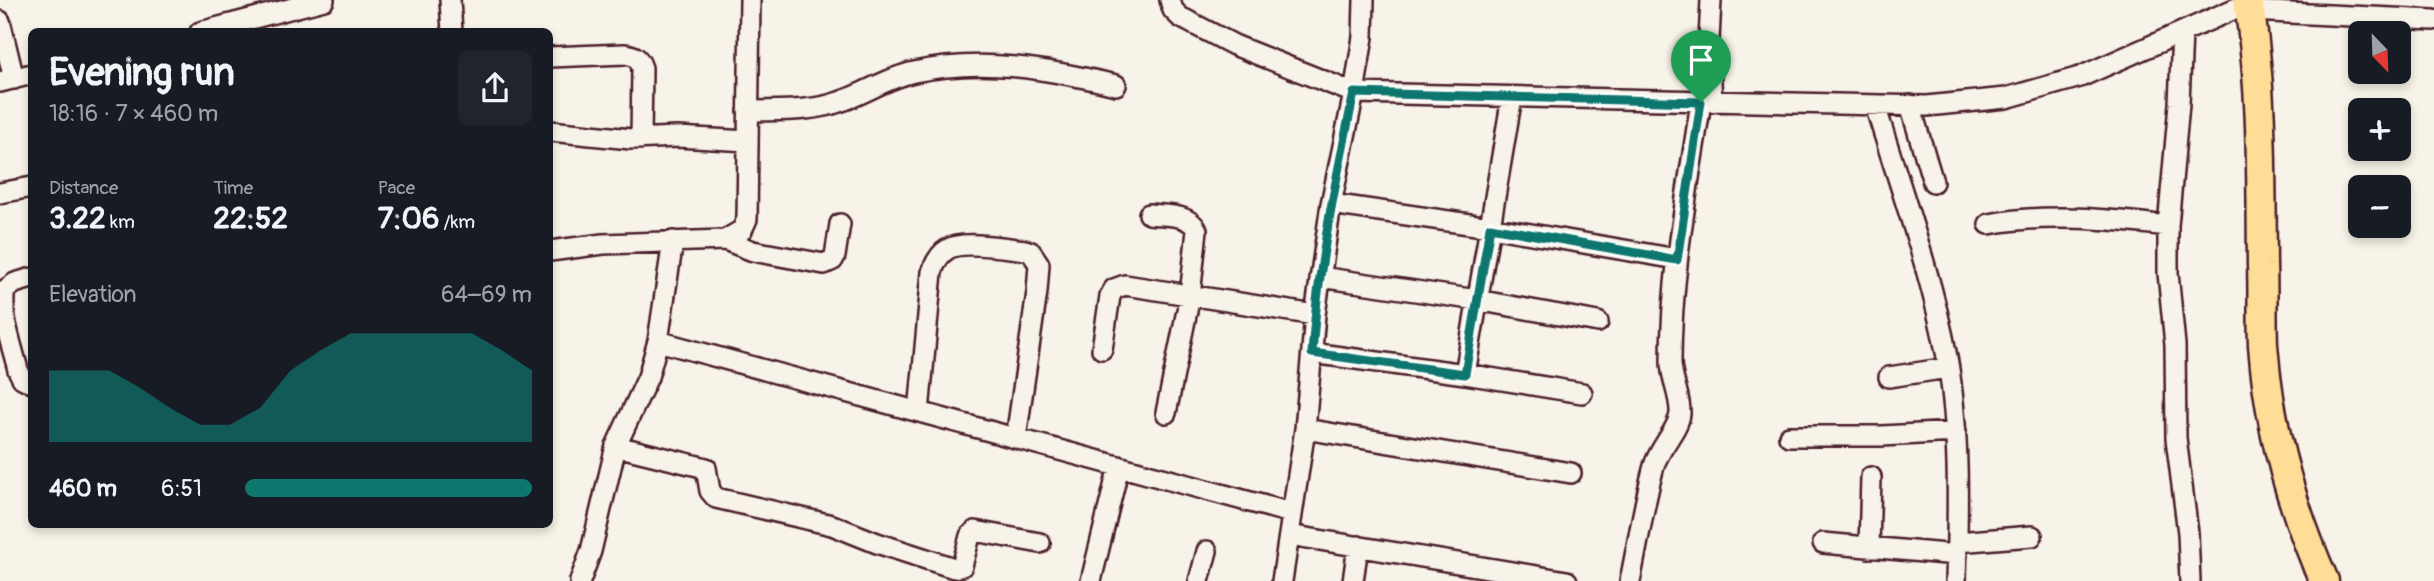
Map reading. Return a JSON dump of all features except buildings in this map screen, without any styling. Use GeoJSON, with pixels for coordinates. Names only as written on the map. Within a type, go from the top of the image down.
{"type":"FeatureCollection","features":[{"type":"Feature","properties":{"kind":"highway"},"geometry":{"type":"LineString","coordinates":[[2249,4],[2259,94],[2263,344],[2270,408],[2285,475],[2304,536],[2324,581]]}},
{"type":"Feature","properties":{"kind":"street"},"geometry":{"type":"LineString","coordinates":[[216,28],[324,0]]}},
{"type":"Feature","properties":{"kind":"street"},"geometry":{"type":"LineString","coordinates":[[450,0],[452,28]]}},
{"type":"Feature","properties":{"kind":"street"},"geometry":{"type":"LineString","coordinates":[[725,240],[742,230],[747,219],[750,0]]}},
{"type":"Feature","properties":{"kind":"street"},"geometry":{"type":"LineString","coordinates":[[1170,0],[1172,10],[1180,17],[1234,45],[1354,93],[1927,106],[2006,98],[2080,77],[2249,4],[2434,20]]}},
{"type":"Feature","properties":{"kind":"street"},"geometry":{"type":"LineString","coordinates":[[1282,581],[1305,429],[1314,315],[1331,204],[1363,37],[1364,0]]}},
{"type":"Feature","properties":{"kind":"street"},"geometry":{"type":"LineString","coordinates":[[1630,581],[1654,465],[1662,445],[1679,420],[1680,411],[1672,380],[1671,363],[1677,260],[1706,102],[1711,0]]}},
{"type":"Feature","properties":{"kind":"street"},"geometry":{"type":"LineString","coordinates":[[0,21],[15,78]]}},
{"type":"Feature","properties":{"kind":"street"},"geometry":{"type":"LineString","coordinates":[[2182,32],[2179,104],[2168,226],[2168,273],[2175,345],[2176,438],[2188,533],[2190,581]]}},
{"type":"Feature","properties":{"kind":"street"},"geometry":{"type":"LineString","coordinates":[[553,57],[624,54],[634,55],[640,60],[641,139]]}},
{"type":"Feature","properties":{"kind":"street"},"geometry":{"type":"LineString","coordinates":[[748,111],[796,110],[823,106],[839,102],[882,81],[913,72],[956,65],[988,63],[1026,66],[1116,85]]}},
{"type":"Feature","properties":{"kind":"street"},"geometry":{"type":"LineString","coordinates":[[1465,374],[1512,97]]}},
{"type":"Feature","properties":{"kind":"street"},"geometry":{"type":"LineString","coordinates":[[1875,105],[1932,293],[1948,368],[1956,432],[1956,581]]}},
{"type":"Feature","properties":{"kind":"street"},"geometry":{"type":"LineString","coordinates":[[1910,105],[1933,182]]}},
{"type":"Feature","properties":{"kind":"street"},"geometry":{"type":"LineString","coordinates":[[553,131],[598,137],[677,137],[748,141]]}},
{"type":"Feature","properties":{"kind":"street"},"geometry":{"type":"LineString","coordinates":[[0,193],[28,188]]}},
{"type":"Feature","properties":{"kind":"street"},"geometry":{"type":"LineString","coordinates":[[1331,204],[1490,227],[1677,260]]}},
{"type":"Feature","properties":{"kind":"street"},"geometry":{"type":"LineString","coordinates":[[1149,214],[1188,219],[1197,230],[1190,296],[1166,414]]}},
{"type":"Feature","properties":{"kind":"street"},"geometry":{"type":"LineString","coordinates":[[1989,224],[2009,220],[2094,219],[2168,226]]}},
{"type":"Feature","properties":{"kind":"street"},"geometry":{"type":"LineString","coordinates":[[553,251],[603,244],[725,240],[753,251],[824,264],[835,256],[840,224]]}},
{"type":"Feature","properties":{"kind":"street"},"geometry":{"type":"LineString","coordinates":[[580,581],[591,551],[616,446],[648,377],[658,341],[673,241]]}},
{"type":"Feature","properties":{"kind":"street"},"geometry":{"type":"LineString","coordinates":[[919,412],[932,272],[936,262],[949,247],[960,245],[1025,250],[1036,256],[1039,264],[1016,438]]}},
{"type":"Feature","properties":{"kind":"street"},"geometry":{"type":"LineString","coordinates":[[1321,277],[1477,300],[1598,322]]}},
{"type":"Feature","properties":{"kind":"street"},"geometry":{"type":"LineString","coordinates":[[28,279],[5,290],[3,297],[3,310],[18,370],[22,378],[28,381]]}},
{"type":"Feature","properties":{"kind":"street"},"geometry":{"type":"LineString","coordinates":[[1102,349],[1110,296],[1114,289],[1125,285],[1314,315]]}},
{"type":"Feature","properties":{"kind":"street"},"geometry":{"type":"LineString","coordinates":[[658,341],[1291,513]]}},
{"type":"Feature","properties":{"kind":"street"},"geometry":{"type":"LineString","coordinates":[[1312,353],[1582,393]]}},
{"type":"Feature","properties":{"kind":"street"},"geometry":{"type":"LineString","coordinates":[[1889,377],[1948,368]]}},
{"type":"Feature","properties":{"kind":"street"},"geometry":{"type":"LineString","coordinates":[[1305,429],[1571,473]]}},
{"type":"Feature","properties":{"kind":"street"},"geometry":{"type":"LineString","coordinates":[[1789,436],[1882,436],[1956,432]]}},
{"type":"Feature","properties":{"kind":"street"},"geometry":{"type":"LineString","coordinates":[[616,446],[706,468],[710,491],[716,498],[832,525],[888,547],[954,568],[962,566],[970,536],[975,531],[1040,542]]}},
{"type":"Feature","properties":{"kind":"street"},"geometry":{"type":"LineString","coordinates":[[1091,581],[1119,466]]}},
{"type":"Feature","properties":{"kind":"street"},"geometry":{"type":"LineString","coordinates":[[1869,548],[1871,477]]}},
{"type":"Feature","properties":{"kind":"street"},"geometry":{"type":"LineString","coordinates":[[1289,535],[1496,575],[1567,581]]}},
{"type":"Feature","properties":{"kind":"street"},"geometry":{"type":"LineString","coordinates":[[1823,543],[1869,548],[1957,549],[2032,536]]}},
{"type":"Feature","properties":{"kind":"street"},"geometry":{"type":"LineString","coordinates":[[1353,581],[1358,547]]}},
{"type":"Feature","properties":{"kind":"street"},"geometry":{"type":"LineString","coordinates":[[1199,581],[1207,551]]}},
{"type":"Feature","properties":{"kind":"route"},"geometry":{"type":"LineString","coordinates":[[1354,93],[1701,102],[1677,260],[1490,227],[1465,374],[1312,353],[1314,315],[1331,204],[1354,93]]}}]}
